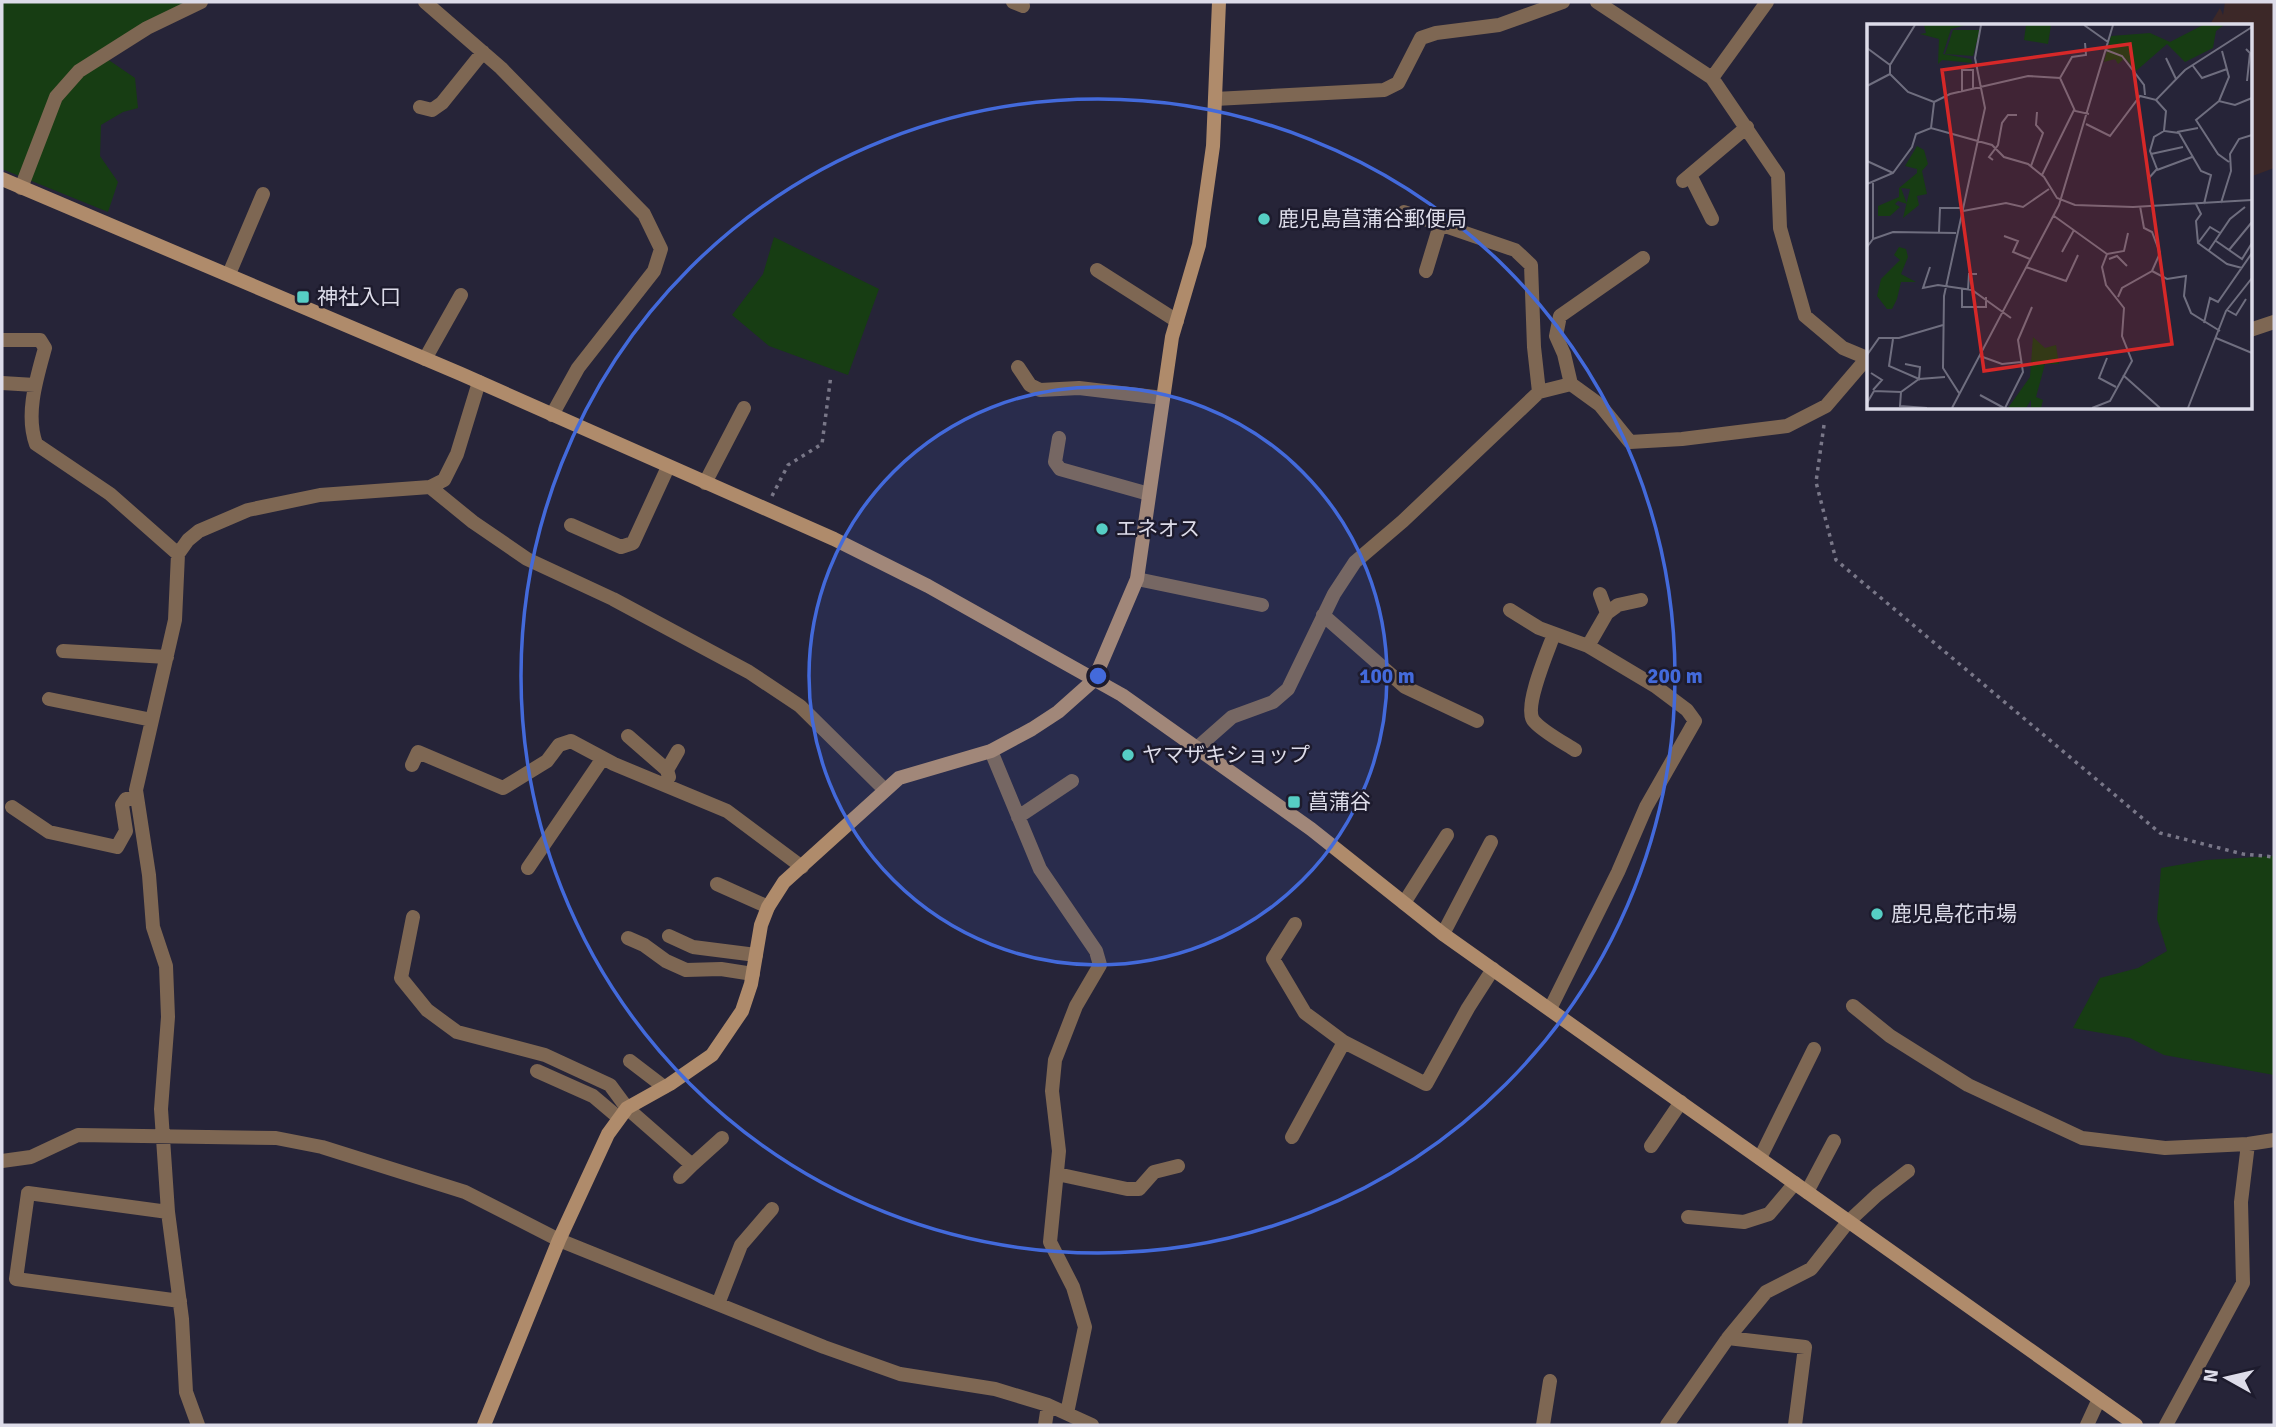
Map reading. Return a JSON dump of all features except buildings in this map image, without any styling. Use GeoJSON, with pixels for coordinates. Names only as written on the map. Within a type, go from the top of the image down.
{"type":"FeatureCollection","features":[{"type":"Feature","properties":{"kind":"street"},"geometry":{"type":"LineString","coordinates":[[22,188],[56,97],[79,71],[147,28],[201,2]]}},
{"type":"Feature","properties":{"kind":"street"},"geometry":{"type":"LineString","coordinates":[[425,2],[483,52],[644,214],[661,248],[654,271],[579,368],[552,415]]}},
{"type":"Feature","properties":{"kind":"street"},"geometry":{"type":"LineString","coordinates":[[484,1425],[559,1240],[608,1134],[623,1113],[712,1055],[742,1011],[753,974],[761,925],[768,907],[785,882],[899,778],[991,751],[1058,712],[1094,680],[1137,579],[1172,337],[1199,245],[1213,146],[1219,2]]}},
{"type":"Feature","properties":{"kind":"street"},"geometry":{"type":"LineString","coordinates":[[1216,99],[1384,89],[1398,83],[1421,38],[1436,33],[1499,25],[1563,2]]}},
{"type":"Feature","properties":{"kind":"street"},"geometry":{"type":"LineString","coordinates":[[1597,2],[1712,78],[1778,175],[1780,228],[1805,316],[1843,348],[1867,358]]}},
{"type":"Feature","properties":{"kind":"street"},"geometry":{"type":"LineString","coordinates":[[1712,78],[1767,2]]}},
{"type":"Feature","properties":{"kind":"street"},"geometry":{"type":"LineString","coordinates":[[420,107],[432,110],[442,103],[483,52]]}},
{"type":"Feature","properties":{"kind":"street"},"geometry":{"type":"LineString","coordinates":[[1712,219],[1686,178],[1747,127]]}},
{"type":"Feature","properties":{"kind":"street"},"geometry":{"type":"LineString","coordinates":[[2,179],[479,382],[834,539],[928,586],[1122,695],[1311,830],[1443,934],[2136,1425]]}},
{"type":"Feature","properties":{"kind":"street"},"geometry":{"type":"LineString","coordinates":[[229,274],[263,194]]}},
{"type":"Feature","properties":{"kind":"street"},"geometry":{"type":"LineString","coordinates":[[1404,212],[1515,250],[1531,265],[1534,347],[1539,392]]}},
{"type":"Feature","properties":{"kind":"street"},"geometry":{"type":"LineString","coordinates":[[1426,271],[1440,225]]}},
{"type":"Feature","properties":{"kind":"street"},"geometry":{"type":"LineString","coordinates":[[1643,258],[1560,316],[1556,336],[1572,384],[1600,405],[1630,442],[1682,439],[1787,426],[1826,406],[1867,359]]}},
{"type":"Feature","properties":{"kind":"street"},"geometry":{"type":"LineString","coordinates":[[1097,270],[1177,321]]}},
{"type":"Feature","properties":{"kind":"street"},"geometry":{"type":"LineString","coordinates":[[425,359],[461,295]]}},
{"type":"Feature","properties":{"kind":"street"},"geometry":{"type":"LineString","coordinates":[[2252,329],[2274,322]]}},
{"type":"Feature","properties":{"kind":"street"},"geometry":{"type":"LineString","coordinates":[[2,340],[32,338],[40,340],[45,348],[35,385],[31,432],[36,444],[110,494],[178,554]]}},
{"type":"Feature","properties":{"kind":"street"},"geometry":{"type":"LineString","coordinates":[[1017,367],[1030,385],[1040,390],[1079,388],[1163,398]]}},
{"type":"Feature","properties":{"kind":"street"},"geometry":{"type":"LineString","coordinates":[[198,1425],[186,1392],[180,1301],[168,1212],[160,1109],[168,1017],[166,965],[153,927],[149,875],[136,790],[175,620],[178,554],[199,531],[248,510],[320,495],[430,487],[444,481],[457,454],[479,382]]}},
{"type":"Feature","properties":{"kind":"street"},"geometry":{"type":"LineString","coordinates":[[2,383],[35,385]]}},
{"type":"Feature","properties":{"kind":"street"},"geometry":{"type":"LineString","coordinates":[[1198,747],[1232,717],[1273,702],[1288,689],[1323,615],[1355,562],[1403,521],[1539,392],[1572,384]]}},
{"type":"Feature","properties":{"kind":"street"},"geometry":{"type":"LineString","coordinates":[[705,483],[744,408]]}},
{"type":"Feature","properties":{"kind":"street"},"geometry":{"type":"LineString","coordinates":[[1059,438],[1055,462],[1060,470],[1149,494]]}},
{"type":"Feature","properties":{"kind":"street"},"geometry":{"type":"LineString","coordinates":[[571,525],[621,547],[633,543],[668,467]]}},
{"type":"Feature","properties":{"kind":"street"},"geometry":{"type":"LineString","coordinates":[[430,487],[473,522],[527,559],[613,599],[749,671],[800,706],[885,790]]}},
{"type":"Feature","properties":{"kind":"street"},"geometry":{"type":"LineString","coordinates":[[1137,579],[1262,605]]}},
{"type":"Feature","properties":{"kind":"street"},"geometry":{"type":"LineString","coordinates":[[1600,594],[1607,614]]}},
{"type":"Feature","properties":{"kind":"street"},"geometry":{"type":"LineString","coordinates":[[1588,646],[1607,614],[1618,605],[1641,600]]}},
{"type":"Feature","properties":{"kind":"street"},"geometry":{"type":"LineString","coordinates":[[1510,610],[1539,628],[1588,646],[1655,686],[1686,710],[1695,721],[1646,807],[1618,872],[1550,1009]]}},
{"type":"Feature","properties":{"kind":"street"},"geometry":{"type":"LineString","coordinates":[[1323,615],[1405,687],[1477,721]]}},
{"type":"Feature","properties":{"kind":"street"},"geometry":{"type":"LineString","coordinates":[[1554,634],[1535,688],[1530,713],[1534,722],[1575,750]]}},
{"type":"Feature","properties":{"kind":"street"},"geometry":{"type":"LineString","coordinates":[[63,651],[167,657]]}},
{"type":"Feature","properties":{"kind":"street"},"geometry":{"type":"LineString","coordinates":[[49,699],[152,720]]}},
{"type":"Feature","properties":{"kind":"street"},"geometry":{"type":"LineString","coordinates":[[628,736],[667,770],[672,788]]}},
{"type":"Feature","properties":{"kind":"street"},"geometry":{"type":"LineString","coordinates":[[412,765],[418,752],[503,788],[547,761],[559,745],[571,741],[603,758],[727,811],[802,867]]}},
{"type":"Feature","properties":{"kind":"street"},"geometry":{"type":"LineString","coordinates":[[667,770],[678,751]]}},
{"type":"Feature","properties":{"kind":"street"},"geometry":{"type":"LineString","coordinates":[[991,751],[1040,869],[1096,951],[1100,965],[1076,1006],[1055,1060],[1052,1091],[1059,1151],[1050,1242],[1073,1287],[1085,1327],[1067,1413]]}},
{"type":"Feature","properties":{"kind":"street"},"geometry":{"type":"LineString","coordinates":[[528,869],[603,758]]}},
{"type":"Feature","properties":{"kind":"street"},"geometry":{"type":"LineString","coordinates":[[1018,817],[1072,781]]}},
{"type":"Feature","properties":{"kind":"street"},"geometry":{"type":"LineString","coordinates":[[12,807],[49,832],[117,847],[126,831],[122,805],[126,799],[137,798]]}},
{"type":"Feature","properties":{"kind":"street"},"geometry":{"type":"LineString","coordinates":[[1404,903],[1447,835]]}},
{"type":"Feature","properties":{"kind":"street"},"geometry":{"type":"LineString","coordinates":[[1443,934],[1491,842]]}},
{"type":"Feature","properties":{"kind":"street"},"geometry":{"type":"LineString","coordinates":[[717,884],[768,907]]}},
{"type":"Feature","properties":{"kind":"street"},"geometry":{"type":"LineString","coordinates":[[412,917],[401,978],[427,1010],[457,1032],[545,1055],[610,1085],[623,1113]]}},
{"type":"Feature","properties":{"kind":"street"},"geometry":{"type":"LineString","coordinates":[[1295,923],[1273,959],[1305,1013],[1344,1042],[1426,1084],[1493,969]]}},
{"type":"Feature","properties":{"kind":"street"},"geometry":{"type":"LineString","coordinates":[[669,936],[693,947],[756,955]]}},
{"type":"Feature","properties":{"kind":"street"},"geometry":{"type":"LineString","coordinates":[[628,938],[686,970],[721,969],[753,974]]}},
{"type":"Feature","properties":{"kind":"street"},"geometry":{"type":"LineString","coordinates":[[1853,1006],[1890,1036],[1968,1085],[2082,1138],[2165,1148],[2274,1140]]}},
{"type":"Feature","properties":{"kind":"street"},"geometry":{"type":"LineString","coordinates":[[1292,1137],[1344,1042]]}},
{"type":"Feature","properties":{"kind":"street"},"geometry":{"type":"LineString","coordinates":[[1760,1158],[1814,1049]]}},
{"type":"Feature","properties":{"kind":"street"},"geometry":{"type":"LineString","coordinates":[[629,1060],[664,1087]]}},
{"type":"Feature","properties":{"kind":"street"},"geometry":{"type":"LineString","coordinates":[[537,1071],[593,1096],[623,1113],[692,1165]]}},
{"type":"Feature","properties":{"kind":"street"},"geometry":{"type":"LineString","coordinates":[[1651,1146],[1681,1102]]}},
{"type":"Feature","properties":{"kind":"street"},"geometry":{"type":"LineString","coordinates":[[2,1161],[31,1157],[78,1135],[276,1138],[322,1147],[465,1192],[559,1240],[900,1374],[995,1389],[1048,1405],[1092,1425]]}},
{"type":"Feature","properties":{"kind":"street"},"geometry":{"type":"LineString","coordinates":[[680,1177],[722,1138]]}},
{"type":"Feature","properties":{"kind":"street"},"geometry":{"type":"LineString","coordinates":[[1688,1217],[1744,1222],[1769,1214],[1801,1188],[1834,1140]]}},
{"type":"Feature","properties":{"kind":"street"},"geometry":{"type":"LineString","coordinates":[[2166,1425],[2243,1283],[2241,1202],[2248,1144]]}},
{"type":"Feature","properties":{"kind":"street"},"geometry":{"type":"LineString","coordinates":[[1057,1174],[1127,1189],[1139,1189],[1154,1172],[1178,1166]]}},
{"type":"Feature","properties":{"kind":"street"},"geometry":{"type":"LineString","coordinates":[[1668,1425],[1728,1338],[1766,1292],[1811,1269],[1848,1222],[1908,1171]]}},
{"type":"Feature","properties":{"kind":"street"},"geometry":{"type":"LineString","coordinates":[[168,1212],[27,1193],[16,1279],[180,1301]]}},
{"type":"Feature","properties":{"kind":"street"},"geometry":{"type":"LineString","coordinates":[[718,1304],[741,1245],[772,1209]]}},
{"type":"Feature","properties":{"kind":"street"},"geometry":{"type":"LineString","coordinates":[[1728,1338],[1805,1347],[1795,1425]]}},
{"type":"Feature","properties":{"kind":"street"},"geometry":{"type":"LineString","coordinates":[[1544,1425],[1550,1381]]}},
{"type":"Feature","properties":{"kind":"street"},"geometry":{"type":"LineString","coordinates":[[2087,1425],[2099,1399]]}},
{"type":"Feature","properties":{"kind":"street"},"geometry":{"type":"LineString","coordinates":[[1045,1425],[1048,1405]]}},
{"type":"Feature","properties":{"kind":"path"},"geometry":{"type":"LineString","coordinates":[[765,510],[788,465],[822,444],[831,374]]}},
{"type":"Feature","properties":{"kind":"path"},"geometry":{"type":"LineString","coordinates":[[1826,406],[1816,482],[1836,561],[2160,833],[2243,854],[2274,857]]}},
{"type":"Feature","properties":{"kind":"shaded area"},"geometry":{"type":"Polygon","coordinates":[[[2225,2],[2274,2],[2274,168],[2252,176],[2252,24],[2210,24],[2220,8],[2223,15],[2225,2]]]}},
{"type":"Feature","properties":{"kind":"green space"},"geometry":{"type":"Polygon","coordinates":[[[2,2],[185,2],[97,52],[135,78],[138,108],[123,112],[101,125],[100,156],[118,182],[108,212],[2,169],[2,2]]]}},
{"type":"Feature","properties":{"kind":"green space"},"geometry":{"type":"Polygon","coordinates":[[[774,237],[879,289],[848,375],[769,346],[732,315],[763,274],[774,237]]]}},
{"type":"Feature","properties":{"kind":"green space"},"geometry":{"type":"Polygon","coordinates":[[[2274,856],[2274,1075],[2164,1055],[2130,1038],[2073,1028],[2100,978],[2138,968],[2167,951],[2157,919],[2161,868],[2206,860],[2274,856]]]}},
{"type":"Feature","properties":{"kind":"place","name":"鹿児島菖蒲谷郵便局"},"geometry":{"type":"Point","coordinates":[1264,219]}},
{"type":"Feature","properties":{"kind":"place","name":"神社入口"},"geometry":{"type":"Point","coordinates":[303,297]}},
{"type":"Feature","properties":{"kind":"place","name":"エネオス"},"geometry":{"type":"Point","coordinates":[1102,529]}},
{"type":"Feature","properties":{"kind":"place","name":"ヤマザキショップ"},"geometry":{"type":"Point","coordinates":[1128,755]}},
{"type":"Feature","properties":{"kind":"place","name":"菖蒲谷"},"geometry":{"type":"Point","coordinates":[1294,802]}},
{"type":"Feature","properties":{"kind":"place","name":"鹿児島花市場"},"geometry":{"type":"Point","coordinates":[1877,914]}}]}
